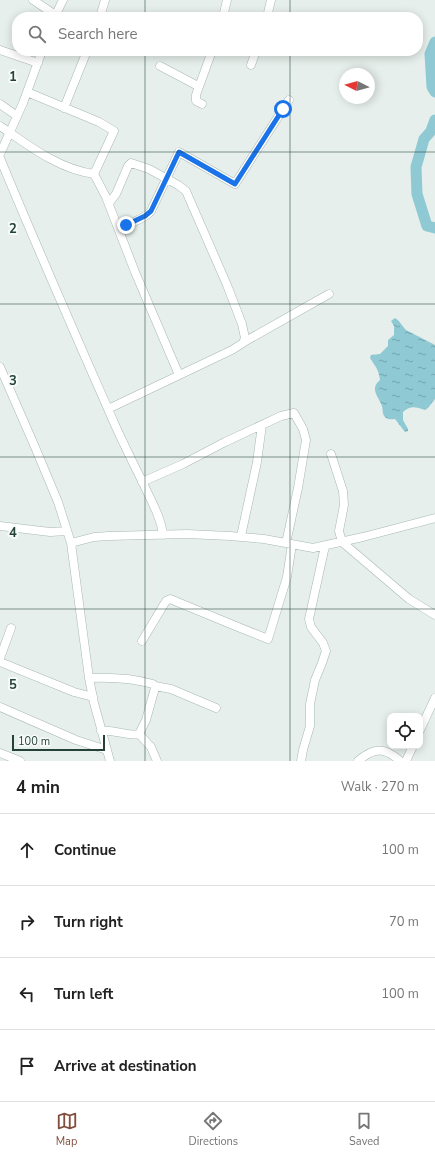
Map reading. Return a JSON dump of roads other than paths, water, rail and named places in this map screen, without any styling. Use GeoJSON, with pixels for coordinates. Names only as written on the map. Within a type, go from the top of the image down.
{"type":"FeatureCollection","features":[{"type":"Feature","properties":{"kind":"street"},"geometry":{"type":"LineString","coordinates":[[33,0],[49,12]]}},
{"type":"Feature","properties":{"kind":"street"},"geometry":{"type":"LineString","coordinates":[[57,12],[63,0]]}},
{"type":"Feature","properties":{"kind":"street"},"geometry":{"type":"LineString","coordinates":[[102,12],[106,0]]}},
{"type":"Feature","properties":{"kind":"street"},"geometry":{"type":"LineString","coordinates":[[224,12],[227,0]]}},
{"type":"Feature","properties":{"kind":"street"},"geometry":{"type":"LineString","coordinates":[[268,12],[271,0]]}},
{"type":"Feature","properties":{"kind":"street"},"geometry":{"type":"LineString","coordinates":[[0,50],[12,54]]}},
{"type":"Feature","properties":{"kind":"street"},"geometry":{"type":"LineString","coordinates":[[18,56],[38,63]]}},
{"type":"Feature","properties":{"kind":"street"},"geometry":{"type":"LineString","coordinates":[[0,154],[28,92],[40,56]]}},
{"type":"Feature","properties":{"kind":"street"},"geometry":{"type":"LineString","coordinates":[[64,108],[85,56]]}},
{"type":"Feature","properties":{"kind":"street"},"geometry":{"type":"LineString","coordinates":[[202,104],[198,103],[195,99],[198,86],[210,56]]}},
{"type":"Feature","properties":{"kind":"street"},"geometry":{"type":"LineString","coordinates":[[251,65],[254,56]]}},
{"type":"Feature","properties":{"kind":"street"},"geometry":{"type":"LineString","coordinates":[[160,66],[198,86]]}},
{"type":"Feature","properties":{"kind":"street"},"geometry":{"type":"LineString","coordinates":[[28,92],[99,122],[114,131],[94,174]]}},
{"type":"Feature","properties":{"kind":"street"},"geometry":{"type":"LineString","coordinates":[[119,230],[149,214],[179,152],[235,184],[289,100]]}},
{"type":"Feature","properties":{"kind":"street"},"geometry":{"type":"LineString","coordinates":[[0,104],[17,116]]}},
{"type":"Feature","properties":{"kind":"street"},"geometry":{"type":"LineString","coordinates":[[0,126],[24,143],[64,166],[81,172],[94,174]]}},
{"type":"Feature","properties":{"kind":"street"},"geometry":{"type":"LineString","coordinates":[[0,158],[22,215],[42,257],[108,409],[157,514],[163,535]]}},
{"type":"Feature","properties":{"kind":"street"},"geometry":{"type":"LineString","coordinates":[[109,203],[116,194],[130,163],[149,169],[182,188],[189,198],[227,285],[242,324],[245,338],[244,342]]}},
{"type":"Feature","properties":{"kind":"street"},"geometry":{"type":"LineString","coordinates":[[94,174],[109,203],[135,272],[179,375]]}},
{"type":"Feature","properties":{"kind":"street"},"geometry":{"type":"LineString","coordinates":[[108,409],[232,350],[329,294]]}},
{"type":"Feature","properties":{"kind":"street"},"geometry":{"type":"LineString","coordinates":[[0,367],[58,502],[67,531],[89,678],[101,731],[110,761]]}},
{"type":"Feature","properties":{"kind":"street"},"geometry":{"type":"LineString","coordinates":[[0,389],[9,389]]}},
{"type":"Feature","properties":{"kind":"street"},"geometry":{"type":"LineString","coordinates":[[142,482],[178,466],[225,442],[294,412],[306,436],[289,544],[285,583],[268,639],[170,599],[166,601],[142,641]]}},
{"type":"Feature","properties":{"kind":"street"},"geometry":{"type":"LineString","coordinates":[[240,536],[257,462],[262,425]]}},
{"type":"Feature","properties":{"kind":"street"},"geometry":{"type":"LineString","coordinates":[[330,454],[343,491],[344,505],[339,531],[342,542],[409,599],[435,615]]}},
{"type":"Feature","properties":{"kind":"street"},"geometry":{"type":"LineString","coordinates":[[70,543],[94,537],[187,534],[240,536],[313,548],[435,518]]}},
{"type":"Feature","properties":{"kind":"street"},"geometry":{"type":"LineString","coordinates":[[0,526],[50,532],[67,531]]}},
{"type":"Feature","properties":{"kind":"street"},"geometry":{"type":"LineString","coordinates":[[301,761],[310,726],[310,707],[315,680],[326,651],[323,643],[311,627],[309,618],[325,546]]}},
{"type":"Feature","properties":{"kind":"street"},"geometry":{"type":"LineString","coordinates":[[0,658],[11,628]]}},
{"type":"Feature","properties":{"kind":"street"},"geometry":{"type":"LineString","coordinates":[[0,662],[74,692],[93,697]]}},
{"type":"Feature","properties":{"kind":"street"},"geometry":{"type":"LineString","coordinates":[[89,678],[135,680],[171,689],[216,708]]}},
{"type":"Feature","properties":{"kind":"street"},"geometry":{"type":"LineString","coordinates":[[139,734],[146,720],[154,697],[155,686]]}},
{"type":"Feature","properties":{"kind":"street"},"geometry":{"type":"LineString","coordinates":[[423,724],[435,698]]}},
{"type":"Feature","properties":{"kind":"street"},"geometry":{"type":"LineString","coordinates":[[0,707],[81,742],[107,750]]}},
{"type":"Feature","properties":{"kind":"street"},"geometry":{"type":"LineString","coordinates":[[101,731],[115,731],[133,735],[139,734]]}},
{"type":"Feature","properties":{"kind":"street"},"geometry":{"type":"LineString","coordinates":[[139,734],[152,747],[157,761]]}},
{"type":"Feature","properties":{"kind":"street"},"geometry":{"type":"LineString","coordinates":[[406,761],[412,749]]}},
{"type":"Feature","properties":{"kind":"street"},"geometry":{"type":"LineString","coordinates":[[358,761],[369,753],[381,750],[390,752],[400,761]]}},
{"type":"Feature","properties":{"kind":"street"},"geometry":{"type":"LineString","coordinates":[[0,753],[20,761]]}},
{"type":"Feature","properties":{"kind":"water"},"geometry":{"type":"Polygon","coordinates":[[[395,318],[406,330],[435,345],[435,399],[425,410],[414,407],[403,412],[403,420],[408,429],[408,431],[405,432],[395,419],[388,419],[384,415],[375,390],[377,383],[380,380],[379,373],[370,358],[371,355],[380,354],[388,346],[388,340],[394,335],[394,326],[391,321],[395,318]]]}},
{"type":"Feature","properties":{"kind":"waterway"},"geometry":{"type":"LineString","coordinates":[[435,42],[430,54],[432,87],[435,92]]}},
{"type":"Feature","properties":{"kind":"waterway"},"geometry":{"type":"LineString","coordinates":[[435,120],[431,131],[424,139],[416,167],[417,194],[427,226],[435,228]]}}]}
